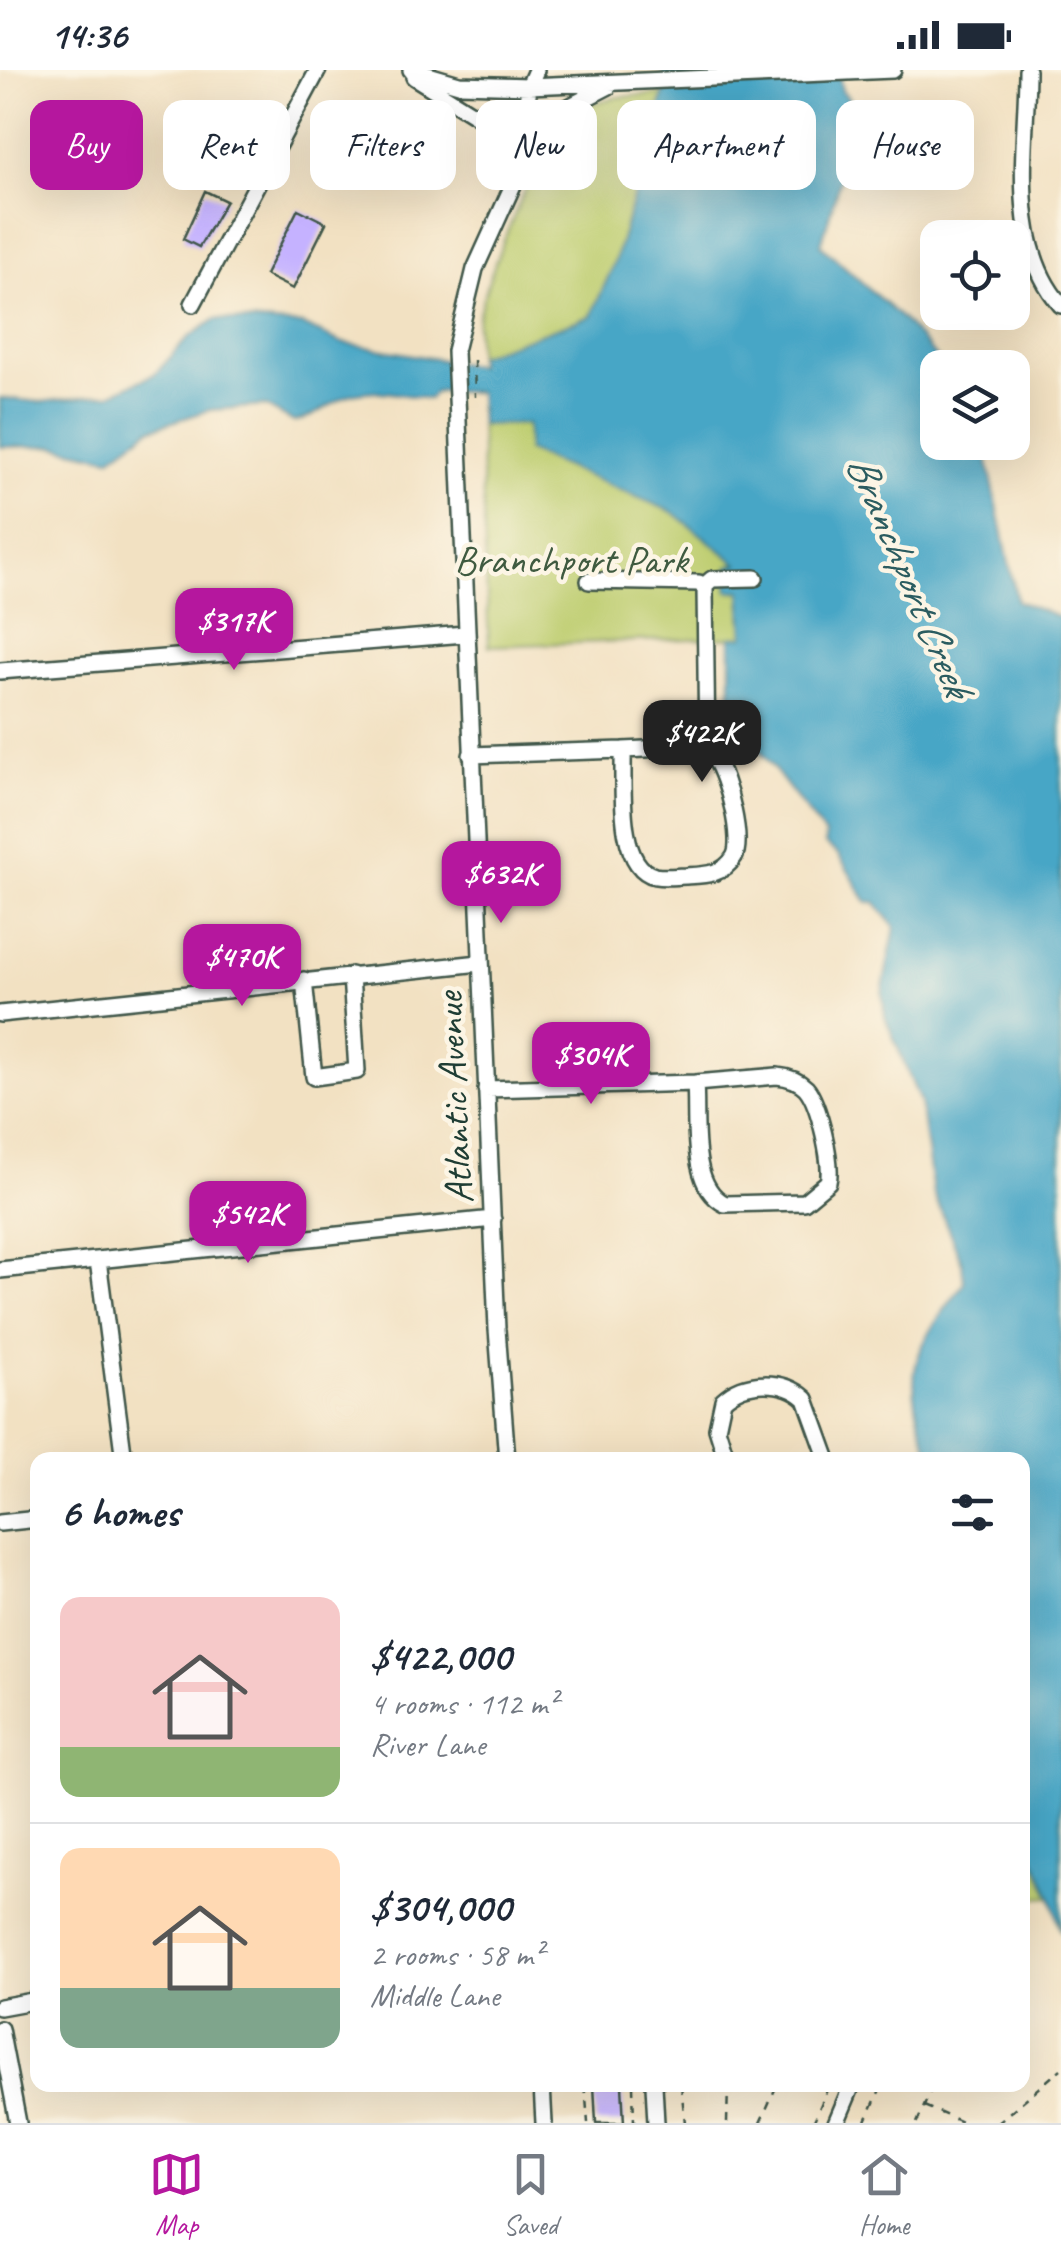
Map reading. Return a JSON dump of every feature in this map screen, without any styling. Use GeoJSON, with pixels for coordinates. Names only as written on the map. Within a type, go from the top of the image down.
{"type":"FeatureCollection","features":[{"type":"Feature","properties":{"kind":"street"},"geometry":{"type":"LineString","coordinates":[[194,304],[318,70]]}},
{"type":"Feature","properties":{"kind":"street"},"geometry":{"type":"LineString","coordinates":[[402,70],[476,116]]}},
{"type":"Feature","properties":{"kind":"street"},"geometry":{"type":"LineString","coordinates":[[411,70],[446,82],[484,86],[526,78],[627,80],[893,70]]}},
{"type":"Feature","properties":{"kind":"street"},"geometry":{"type":"LineString","coordinates":[[484,86],[494,70]]}},
{"type":"Feature","properties":{"kind":"street","name":"Atlantic Avenue"},"geometry":{"type":"LineString","coordinates":[[526,78],[536,70]]}},
{"type":"Feature","properties":{"kind":"street"},"geometry":{"type":"LineString","coordinates":[[1027,70],[1026,242],[1042,280],[1061,304]]}},
{"type":"Feature","properties":{"kind":"street"},"geometry":{"type":"LineString","coordinates":[[511,192],[535,144],[559,112],[592,91],[627,80]]}},
{"type":"Feature","properties":{"kind":"street","name":"Atlantic Avenue"},"geometry":{"type":"LineString","coordinates":[[507,1452],[480,964],[455,357],[471,279],[511,192]]}},
{"type":"Feature","properties":{"kind":"street"},"geometry":{"type":"LineString","coordinates":[[589,581],[704,586],[712,579],[755,578]]}},
{"type":"Feature","properties":{"kind":"street"},"geometry":{"type":"LineString","coordinates":[[704,586],[707,752]]}},
{"type":"Feature","properties":{"kind":"street"},"geometry":{"type":"LineString","coordinates":[[0,671],[465,634]]}},
{"type":"Feature","properties":{"kind":"street"},"geometry":{"type":"LineString","coordinates":[[471,755],[689,747],[707,752],[721,769],[739,834],[738,848],[725,868],[710,874],[657,877],[638,866],[628,846],[622,750]]}},
{"type":"Feature","properties":{"kind":"street"},"geometry":{"type":"LineString","coordinates":[[0,1014],[480,964]]}},
{"type":"Feature","properties":{"kind":"street"},"geometry":{"type":"LineString","coordinates":[[304,980],[314,1077],[357,1071],[351,976]]}},
{"type":"Feature","properties":{"kind":"street"},"geometry":{"type":"LineString","coordinates":[[486,1088],[695,1083],[777,1076],[806,1088],[831,1164],[822,1191],[804,1202],[734,1206],[716,1199],[702,1180],[695,1083]]}},
{"type":"Feature","properties":{"kind":"street"},"geometry":{"type":"LineString","coordinates":[[0,1270],[492,1219]]}},
{"type":"Feature","properties":{"kind":"street"},"geometry":{"type":"LineString","coordinates":[[98,1260],[123,1452]]}},
{"type":"Feature","properties":{"kind":"street"},"geometry":{"type":"LineString","coordinates":[[724,1452],[717,1428],[724,1400],[744,1387],[780,1384],[806,1399],[825,1452]]}},
{"type":"Feature","properties":{"kind":"street"},"geometry":{"type":"LineString","coordinates":[[0,1523],[30,1520]]}},
{"type":"Feature","properties":{"kind":"street"},"geometry":{"type":"LineString","coordinates":[[0,2007],[30,2001]]}},
{"type":"Feature","properties":{"kind":"street"},"geometry":{"type":"LineString","coordinates":[[0,2029],[18,2123]]}},
{"type":"Feature","properties":{"kind":"street"},"geometry":{"type":"LineString","coordinates":[[542,2092],[544,2123]]}},
{"type":"Feature","properties":{"kind":"street"},"geometry":{"type":"LineString","coordinates":[[654,2092],[656,2123]]}},
{"type":"Feature","properties":{"kind":"street"},"geometry":{"type":"LineString","coordinates":[[836,2123],[849,2092]]}},
{"type":"Feature","properties":{"kind":"path"},"geometry":{"type":"LineString","coordinates":[[474,360],[475,398]]}},
{"type":"Feature","properties":{"kind":"path"},"geometry":{"type":"LineString","coordinates":[[997,2123],[1061,2070]]}},
{"type":"Feature","properties":{"kind":"path"},"geometry":{"type":"LineString","coordinates":[[586,2092],[588,2123]]}},
{"type":"Feature","properties":{"kind":"path"},"geometry":{"type":"LineString","coordinates":[[633,2092],[634,2123]]}},
{"type":"Feature","properties":{"kind":"path"},"geometry":{"type":"LineString","coordinates":[[682,2092],[685,2123]]}},
{"type":"Feature","properties":{"kind":"path"},"geometry":{"type":"LineString","coordinates":[[727,2123],[728,2092]]}},
{"type":"Feature","properties":{"kind":"path"},"geometry":{"type":"LineString","coordinates":[[760,2123],[774,2092]]}},
{"type":"Feature","properties":{"kind":"path"},"geometry":{"type":"LineString","coordinates":[[812,2123],[826,2092]]}},
{"type":"Feature","properties":{"kind":"path"},"geometry":{"type":"LineString","coordinates":[[865,2123],[879,2092]]}},
{"type":"Feature","properties":{"kind":"path"},"geometry":{"type":"LineString","coordinates":[[917,2123],[931,2092]]}},
{"type":"Feature","properties":{"kind":"path"},"geometry":{"type":"LineString","coordinates":[[924,2106],[964,2123]]}},
{"type":"Feature","properties":{"kind":"green space"},"geometry":{"type":"Polygon","coordinates":[[[664,94],[662,100],[617,100],[617,190],[636,190],[614,264],[591,316],[477,356],[477,322],[484,297],[525,190],[597,190],[597,103],[613,98],[664,94]]]}},
{"type":"Feature","properties":{"kind":"green space","name":"Branchport Park"},"geometry":{"type":"Polygon","coordinates":[[[527,424],[528,451],[674,512],[739,565],[729,566],[728,590],[741,591],[744,637],[489,646],[480,425],[527,424]]]}},
{"type":"Feature","properties":{"kind":"green space"},"geometry":{"type":"Polygon","coordinates":[[[1030,1849],[1051,1897],[1030,1898],[1030,1849]]]}},
{"type":"Feature","properties":{"kind":"water","name":"Branchport Creek"},"geometry":{"type":"Polygon","coordinates":[[[663,70],[838,70],[842,90],[850,100],[836,100],[837,190],[821,245],[930,350],[920,350],[920,460],[988,460],[1017,601],[1061,618],[1061,1932],[1030,1848],[1030,1452],[930,1452],[923,1430],[916,1406],[916,1366],[932,1329],[964,1283],[962,1263],[933,1192],[920,1102],[885,1017],[882,993],[895,927],[875,902],[867,902],[838,854],[825,844],[825,835],[731,713],[731,637],[744,636],[741,591],[728,591],[729,566],[738,564],[673,512],[527,451],[527,424],[480,425],[478,392],[436,391],[429,399],[363,392],[294,422],[265,406],[210,410],[150,429],[110,458],[53,446],[0,447],[0,398],[41,402],[110,394],[155,374],[189,337],[216,319],[302,325],[343,343],[477,366],[477,356],[591,316],[614,264],[636,190],[816,190],[816,100],[662,100],[663,70]]]}},
{"type":"Feature","properties":{"kind":"building"},"geometry":{"type":"Polygon","coordinates":[[[205,191],[226,201],[199,247],[183,239],[205,191]]]}},
{"type":"Feature","properties":{"kind":"building"},"geometry":{"type":"Polygon","coordinates":[[[298,209],[326,223],[293,289],[265,275],[298,209]]]}},
{"type":"Feature","properties":{"kind":"building"},"geometry":{"type":"Polygon","coordinates":[[[594,2092],[622,2092],[624,2123],[596,2123],[594,2092]]]}}]}
